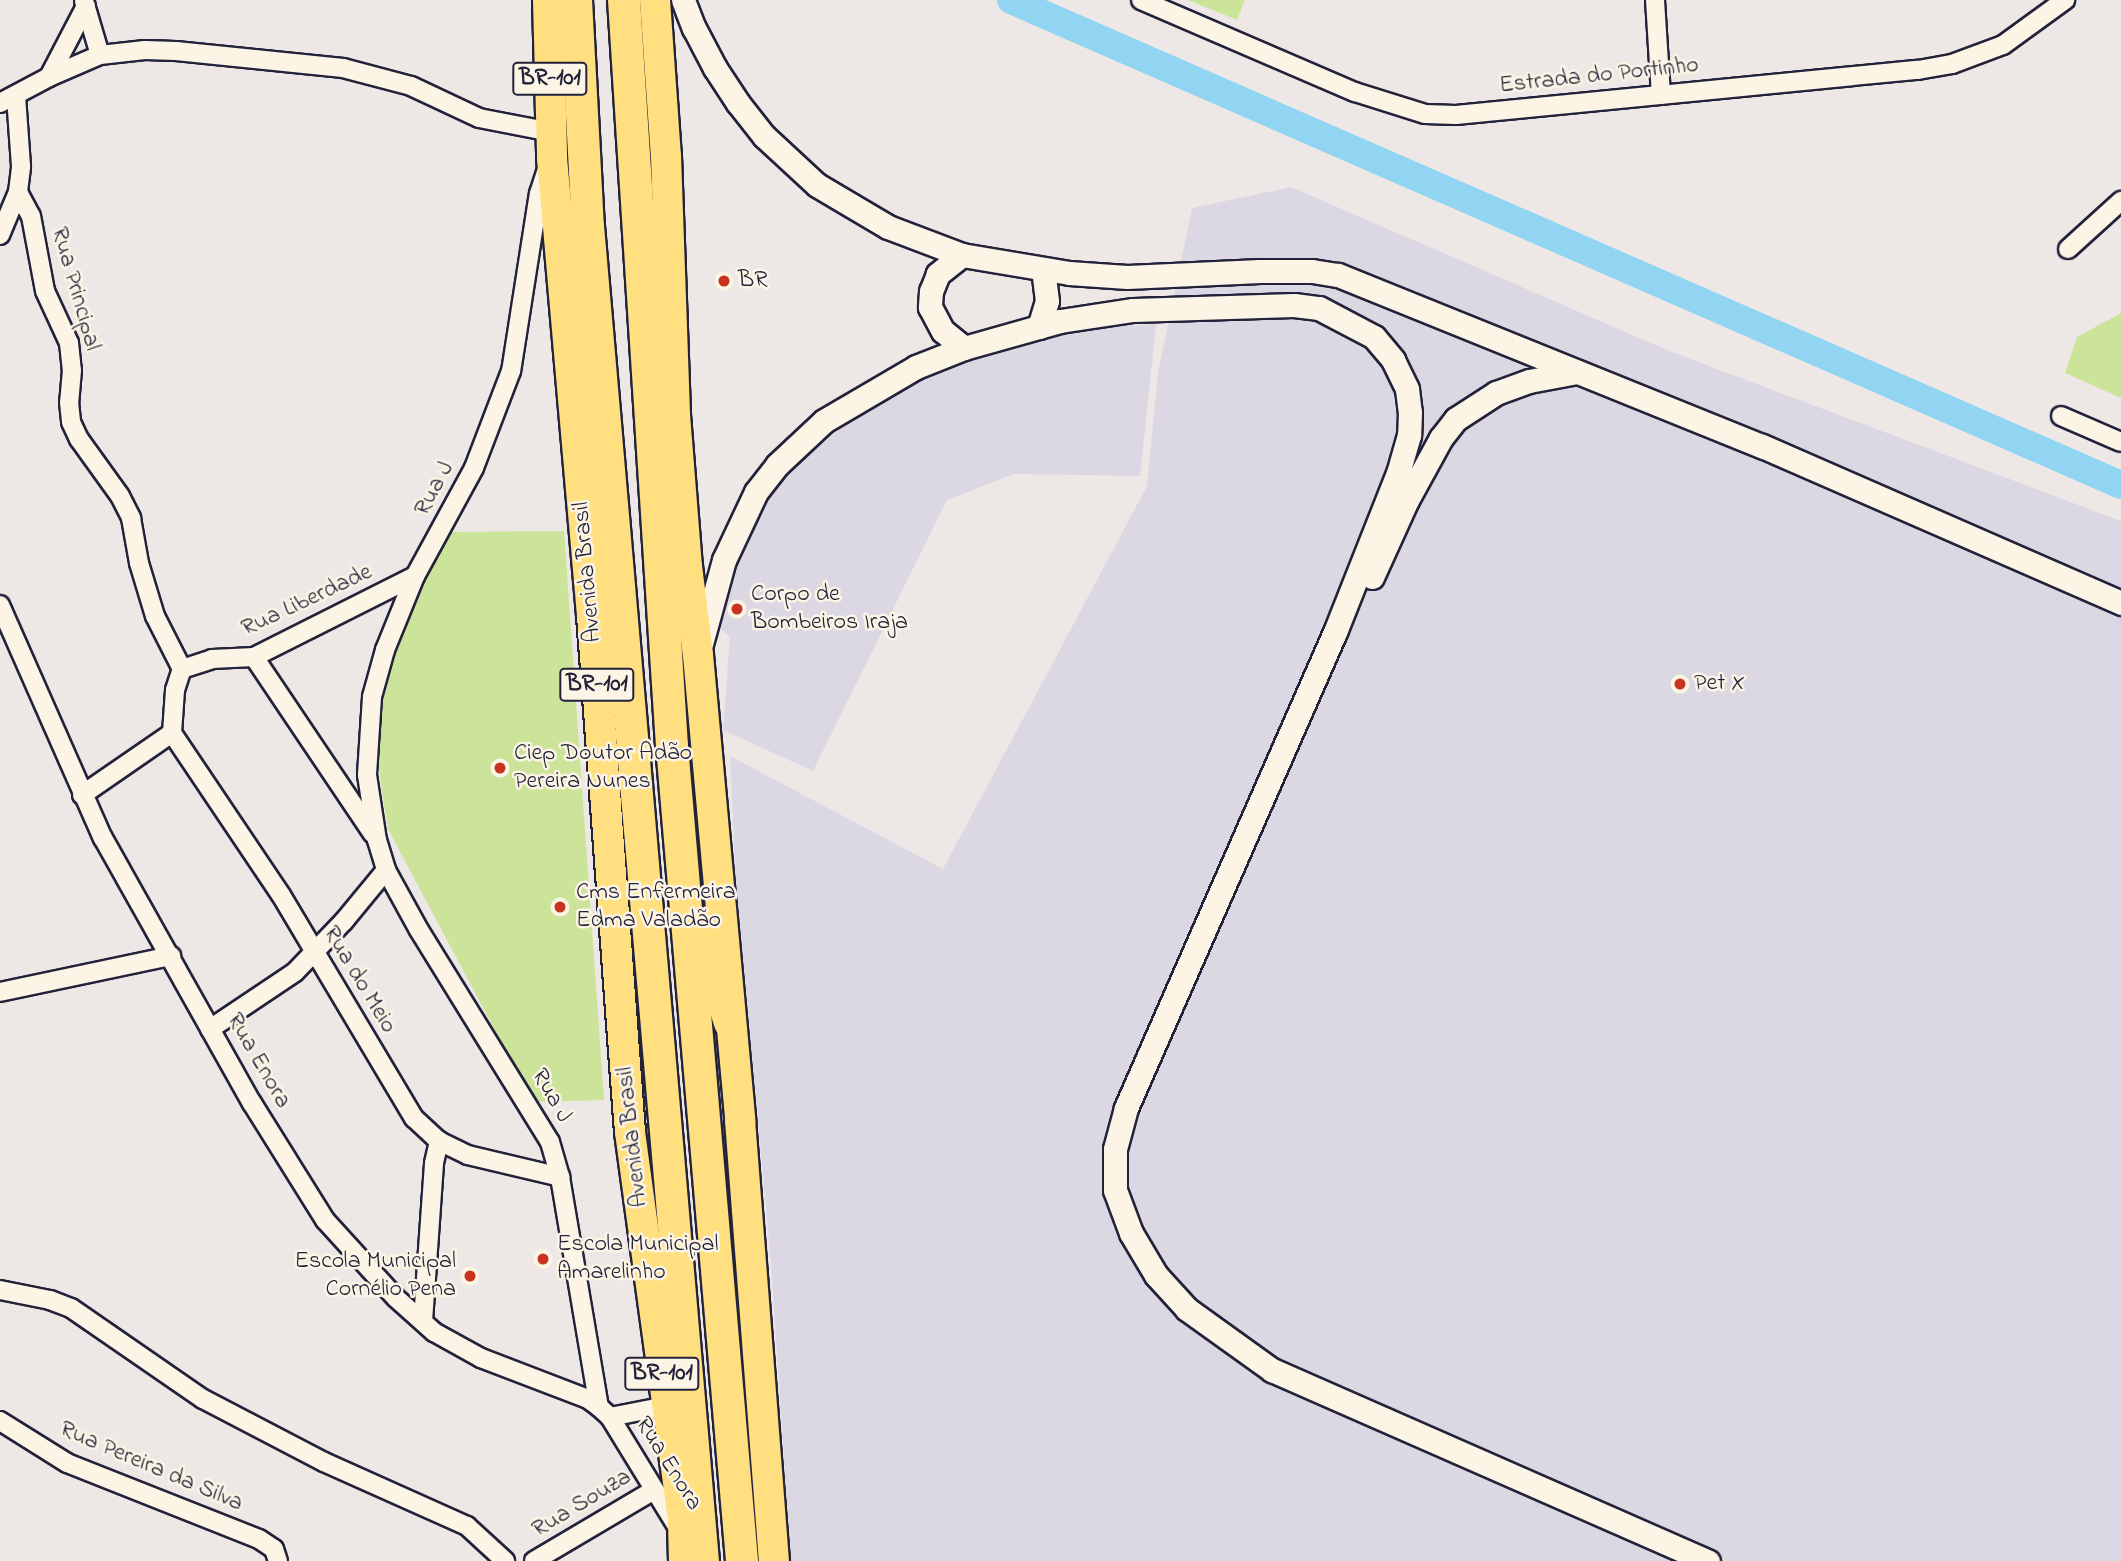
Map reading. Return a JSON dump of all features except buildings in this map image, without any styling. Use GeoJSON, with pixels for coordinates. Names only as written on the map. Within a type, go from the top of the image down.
{"type":"FeatureCollection","features":[{"type":"Feature","properties":{"kind":"highway","name":"Avenida Brasil"},"geometry":{"type":"LineString","coordinates":[[548,0],[552,145],[592,615],[630,1132],[684,1549]]}},
{"type":"Feature","properties":{"kind":"highway","name":"Avenida Brasil"},"geometry":{"type":"LineString","coordinates":[[576,0],[588,226],[703,1561]]}},
{"type":"Feature","properties":{"kind":"highway","name":"BR-101"},"geometry":{"type":"LineString","coordinates":[[624,0],[672,746],[742,1561]]}},
{"type":"Feature","properties":{"kind":"highway"},"geometry":{"type":"LineString","coordinates":[[655,0],[666,156],[675,415],[730,1023],[773,1550]]}},
{"type":"Feature","properties":{"kind":"highway"},"geometry":{"type":"LineString","coordinates":[[662,587],[690,760],[707,949],[730,1023]]}},
{"type":"Feature","properties":{"kind":"street"},"geometry":{"type":"LineString","coordinates":[[683,0],[694,28],[738,103],[792,164],[849,207],[888,227],[962,254],[1043,270],[1126,277],[1260,271],[1312,271],[1338,275],[1762,446],[2121,603]]}},
{"type":"Feature","properties":{"kind":"street","name":"Estrada do Portinho"},"geometry":{"type":"LineString","coordinates":[[1141,0],[1355,92],[1425,114],[1457,115],[1918,70],[1952,64],[2003,45],[2065,0]]}},
{"type":"Feature","properties":{"kind":"street"},"geometry":{"type":"LineString","coordinates":[[1655,0],[1661,95]]}},
{"type":"Feature","properties":{"kind":"street"},"geometry":{"type":"LineString","coordinates":[[85,3],[100,55]]}},
{"type":"Feature","properties":{"kind":"street"},"geometry":{"type":"LineString","coordinates":[[48,77],[85,3]]}},
{"type":"Feature","properties":{"kind":"street"},"geometry":{"type":"LineString","coordinates":[[0,235],[18,192],[21,144],[8,99],[48,77],[100,55],[145,50],[176,51],[343,68],[411,86],[479,118],[552,145]]}},
{"type":"Feature","properties":{"kind":"street","name":"Rua J"},"geometry":{"type":"LineString","coordinates":[[552,145],[539,193],[518,338],[508,382],[463,492],[415,576],[385,650],[372,697],[368,775],[377,840],[386,870],[419,930],[542,1125],[560,1177],[605,1412]]}},
{"type":"Feature","properties":{"kind":"street","name":"Rua Principal"},"geometry":{"type":"LineString","coordinates":[[18,192],[31,216],[45,291],[69,343],[71,422],[79,439],[120,496],[131,518],[139,563],[155,616],[183,669]]}},
{"type":"Feature","properties":{"kind":"street"},"geometry":{"type":"LineString","coordinates":[[2068,249],[2121,201]]}},
{"type":"Feature","properties":{"kind":"street"},"geometry":{"type":"LineString","coordinates":[[962,254],[938,274],[931,291],[930,307],[943,331],[964,348]]}},
{"type":"Feature","properties":{"kind":"street"},"geometry":{"type":"LineString","coordinates":[[1039,327],[1047,300],[1043,270]]}},
{"type":"Feature","properties":{"kind":"street"},"geometry":{"type":"LineString","coordinates":[[698,655],[724,560],[739,523],[756,492],[777,465],[824,421],[916,367],[964,348],[1039,327],[1122,311],[1261,305],[1319,308],[1374,337],[1393,360],[1407,388],[1409,435],[1398,473],[1335,632],[1126,1108],[1115,1149],[1115,1190],[1131,1233],[1156,1275],[1187,1309],[1272,1370],[1708,1561]]}},
{"type":"Feature","properties":{"kind":"street"},"geometry":{"type":"LineString","coordinates":[[1335,632],[1356,610],[1407,500],[1441,438],[1456,419],[1496,393],[1529,380],[1577,372]]}},
{"type":"Feature","properties":{"kind":"street"},"geometry":{"type":"LineString","coordinates":[[2061,416],[2121,442]]}},
{"type":"Feature","properties":{"kind":"street","name":"Rua Liberdade"},"geometry":{"type":"LineString","coordinates":[[183,669],[212,659],[254,657],[415,576]]}},
{"type":"Feature","properties":{"kind":"street","name":"Rua Enora"},"geometry":{"type":"LineString","coordinates":[[0,605],[103,838],[210,1029],[326,1220],[396,1298],[448,1341],[481,1358],[588,1399],[605,1412],[654,1490],[684,1549]]}},
{"type":"Feature","properties":{"kind":"street","name":"Rua J"},"geometry":{"type":"LineString","coordinates":[[254,657],[377,840]]}},
{"type":"Feature","properties":{"kind":"street"},"geometry":{"type":"LineString","coordinates":[[82,795],[172,733],[175,690],[183,669]]}},
{"type":"Feature","properties":{"kind":"street","name":"Rua do Meio"},"geometry":{"type":"LineString","coordinates":[[172,733],[281,895],[403,1105],[439,1140],[498,1164],[560,1177]]}},
{"type":"Feature","properties":{"kind":"street"},"geometry":{"type":"LineString","coordinates":[[210,1029],[295,972],[315,953],[386,870]]}},
{"type":"Feature","properties":{"kind":"street"},"geometry":{"type":"LineString","coordinates":[[0,992],[171,956]]}},
{"type":"Feature","properties":{"kind":"street"},"geometry":{"type":"LineString","coordinates":[[423,1321],[434,1163],[439,1140]]}},
{"type":"Feature","properties":{"kind":"street"},"geometry":{"type":"LineString","coordinates":[[0,1290],[50,1300],[71,1308],[112,1334],[192,1393],[324,1462],[467,1526],[505,1561]]}},
{"type":"Feature","properties":{"kind":"street","name":"Rua Enora"},"geometry":{"type":"LineString","coordinates":[[605,1412],[667,1406]]}},
{"type":"Feature","properties":{"kind":"street","name":"Rua Pereira da Silva"},"geometry":{"type":"LineString","coordinates":[[0,1421],[67,1463],[259,1539],[274,1549],[278,1561]]}},
{"type":"Feature","properties":{"kind":"street","name":"Rua Souza"},"geometry":{"type":"LineString","coordinates":[[534,1561],[654,1490]]}},
{"type":"Feature","properties":{"kind":"shaded area"},"geometry":{"type":"Polygon","coordinates":[[[1291,187],[1672,352],[2121,521],[2121,1561],[791,1561],[771,1265],[735,867],[730,756],[943,869],[1147,486],[1158,373],[1192,208],[1291,187]]]}},
{"type":"Feature","properties":{"kind":"shaded area"},"geometry":{"type":"Polygon","coordinates":[[[1156,324],[1140,476],[1014,474],[947,500],[813,771],[723,730],[730,637],[712,621],[726,571],[770,489],[795,463],[926,366],[1068,330],[1156,324]]]}},
{"type":"Feature","properties":{"kind":"green space"},"geometry":{"type":"Polygon","coordinates":[[[1188,0],[1245,0],[1237,20],[1188,0]]]}},
{"type":"Feature","properties":{"kind":"green space"},"geometry":{"type":"Polygon","coordinates":[[[2121,313],[2121,398],[2065,373],[2077,337],[2121,313]]]}},
{"type":"Feature","properties":{"kind":"green space"},"geometry":{"type":"Polygon","coordinates":[[[564,531],[604,1100],[533,1102],[388,829],[380,779],[377,720],[382,689],[417,592],[447,532],[564,531]]]}},
{"type":"Feature","properties":{"kind":"waterway"},"geometry":{"type":"LineString","coordinates":[[1011,0],[2121,485]]}},
{"type":"Feature","properties":{"kind":"place","name":"BR"},"geometry":{"type":"Point","coordinates":[724,281]}},
{"type":"Feature","properties":{"kind":"place","name":"Corpo de Bombeiros Iraja"},"geometry":{"type":"Point","coordinates":[737,609]}},
{"type":"Feature","properties":{"kind":"place","name":"Pet X"},"geometry":{"type":"Point","coordinates":[1680,684]}},
{"type":"Feature","properties":{"kind":"place","name":"Ciep Doutor Adão Pereira Nunes"},"geometry":{"type":"Point","coordinates":[500,768]}},
{"type":"Feature","properties":{"kind":"place","name":"Cms Enfermeira Edma Valadão"},"geometry":{"type":"Point","coordinates":[560,907]}},
{"type":"Feature","properties":{"kind":"place","name":"Escola Municipal Amarelinho"},"geometry":{"type":"Point","coordinates":[543,1259]}},
{"type":"Feature","properties":{"kind":"place","name":"Escola Municipal Cornélio Pena"},"geometry":{"type":"Point","coordinates":[470,1276]}}]}
